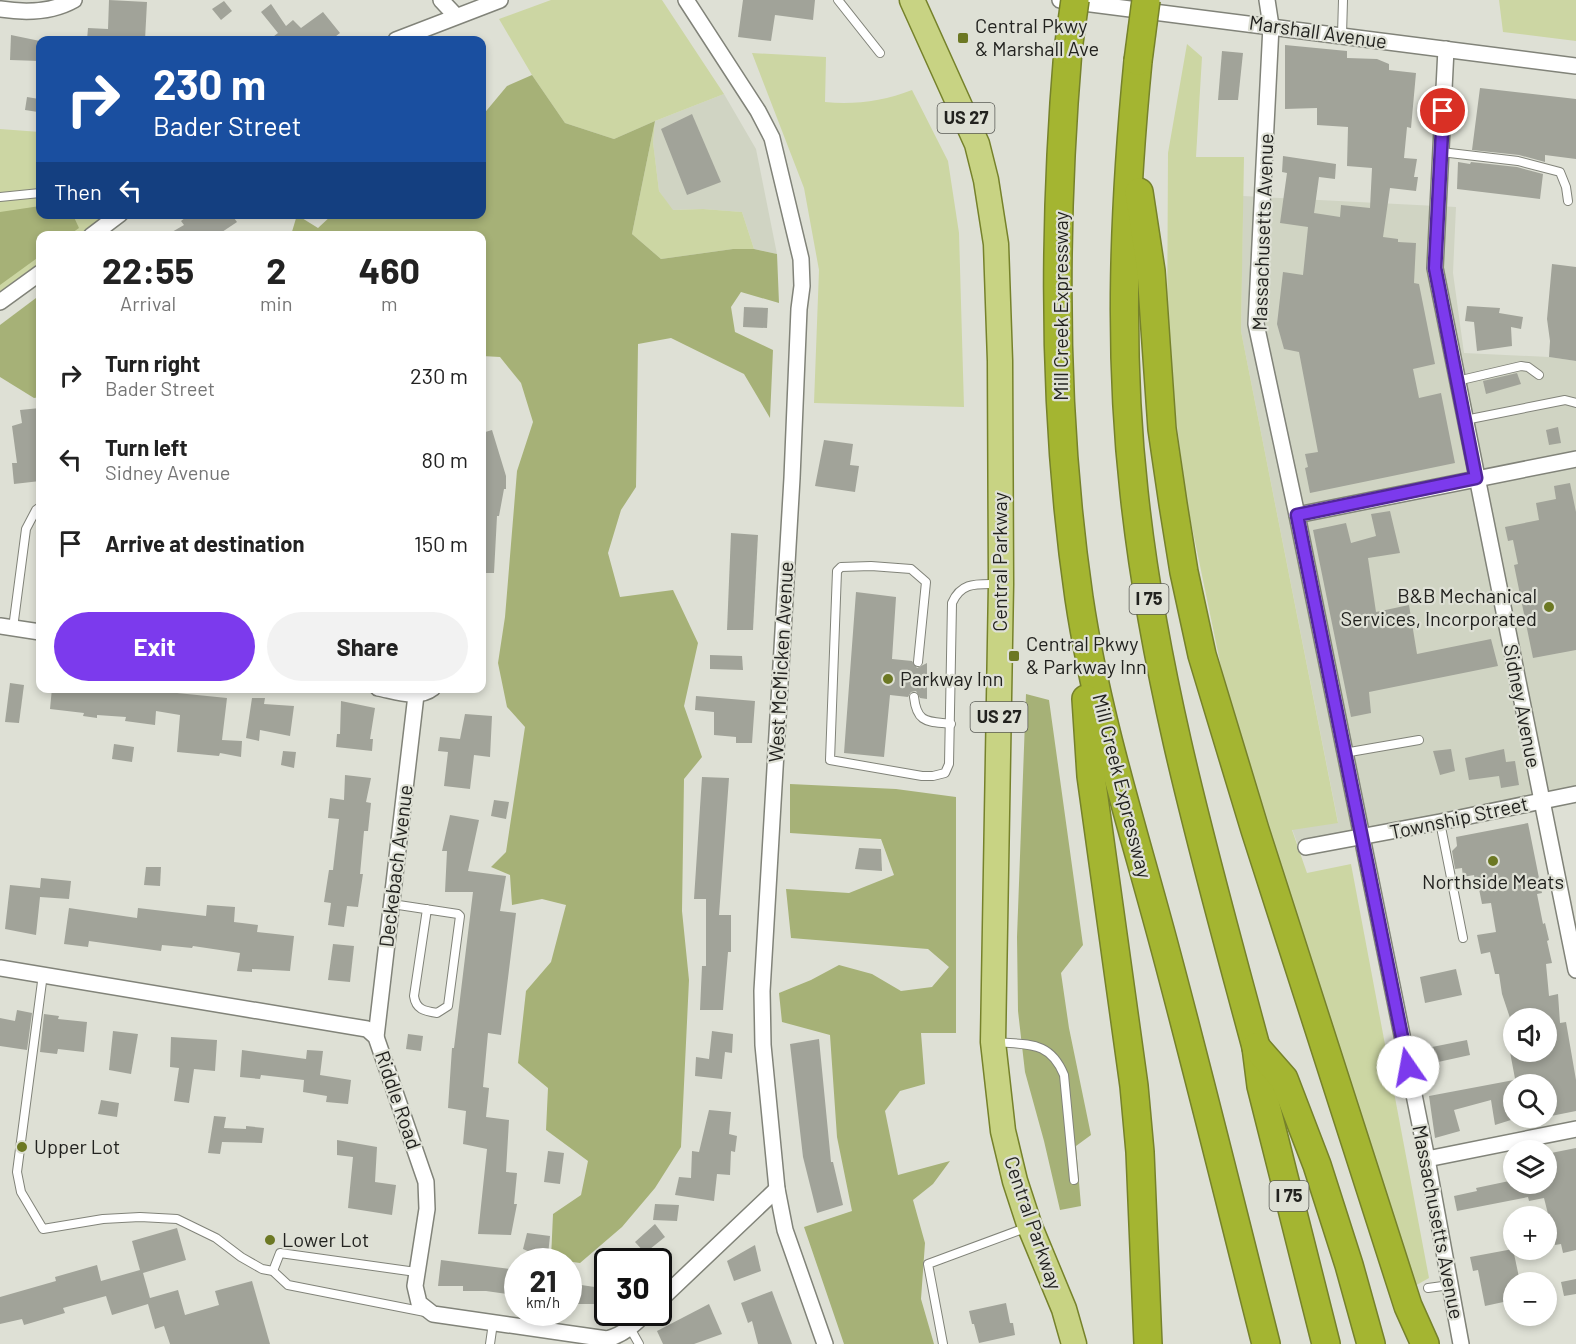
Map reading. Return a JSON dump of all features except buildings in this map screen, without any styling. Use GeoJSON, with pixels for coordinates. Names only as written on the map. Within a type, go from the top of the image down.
{"type":"FeatureCollection","features":[{"type":"Feature","properties":{"kind":"highway","name":"Mill Creek Expressway"},"geometry":{"type":"LineString","coordinates":[[1075,0],[1068,50],[1060,205],[1062,439],[1080,602],[1121,789],[1169,962],[1266,1344]]}},
{"type":"Feature","properties":{"kind":"highway","name":"I 75"},"geometry":{"type":"LineString","coordinates":[[1146,0],[1130,139],[1123,302],[1126,399],[1134,493],[1166,698],[1256,1047],[1261,1086],[1326,1344]]}},
{"type":"Feature","properties":{"kind":"highway"},"geometry":{"type":"LineString","coordinates":[[1130,139],[1151,271],[1161,418],[1173,504],[1184,572],[1203,655],[1255,830],[1408,1306],[1425,1344]]}},
{"type":"Feature","properties":{"kind":"highway"},"geometry":{"type":"LineString","coordinates":[[1080,602],[1091,776],[1134,1086],[1140,1152],[1148,1344]]}},
{"type":"Feature","properties":{"kind":"highway"},"geometry":{"type":"LineString","coordinates":[[1256,1047],[1284,1079],[1309,1143],[1349,1265],[1371,1344]]}},
{"type":"Feature","properties":{"kind":"main road","name":"Central Parkway"},"geometry":{"type":"LineString","coordinates":[[912,0],[976,144],[991,207],[996,244],[1000,361],[1001,584],[993,1042],[1003,1131],[1015,1181],[1030,1227],[1064,1309],[1074,1344]]}},
{"type":"Feature","properties":{"kind":"street"},"geometry":{"type":"LineString","coordinates":[[0,9],[39,11],[55,8],[74,0]]}},
{"type":"Feature","properties":{"kind":"street"},"geometry":{"type":"LineString","coordinates":[[441,0],[456,16]]}},
{"type":"Feature","properties":{"kind":"street"},"geometry":{"type":"LineString","coordinates":[[406,36],[500,0]]}},
{"type":"Feature","properties":{"kind":"street","name":"West McMicken Avenue"},"geometry":{"type":"LineString","coordinates":[[686,0],[758,111],[772,138],[801,259],[802,286],[792,478],[762,991],[763,1045],[777,1189],[785,1230],[825,1344]]}},
{"type":"Feature","properties":{"kind":"street","name":"Marshall Avenue"},"geometry":{"type":"LineString","coordinates":[[1060,0],[1576,66]]}},
{"type":"Feature","properties":{"kind":"street","name":"Massachusetts Avenue"},"geometry":{"type":"LineString","coordinates":[[1267,0],[1271,26],[1256,324],[1297,515],[1427,1159],[1461,1344]]}},
{"type":"Feature","properties":{"kind":"street","name":"Sidney Avenue"},"geometry":{"type":"LineString","coordinates":[[1446,49],[1435,268],[1576,970]]}},
{"type":"Feature","properties":{"kind":"street"},"geometry":{"type":"LineString","coordinates":[[98,231],[113,219]]}},
{"type":"Feature","properties":{"kind":"street"},"geometry":{"type":"LineString","coordinates":[[0,302],[36,276]]}},
{"type":"Feature","properties":{"kind":"street"},"geometry":{"type":"LineString","coordinates":[[1297,515],[1576,459]]}},
{"type":"Feature","properties":{"kind":"street"},"geometry":{"type":"LineString","coordinates":[[6,627],[36,631]]}},
{"type":"Feature","properties":{"kind":"street"},"geometry":{"type":"LineString","coordinates":[[405,693],[416,695],[423,693]]}},
{"type":"Feature","properties":{"kind":"street","name":"Deckebach Avenue"},"geometry":{"type":"LineString","coordinates":[[376,1037],[416,695]]}},
{"type":"Feature","properties":{"kind":"street","name":"Township Street"},"geometry":{"type":"LineString","coordinates":[[1306,847],[1576,794]]}},
{"type":"Feature","properties":{"kind":"street","name":"Riddle Road"},"geometry":{"type":"LineString","coordinates":[[0,968],[367,1029],[376,1037],[426,1182],[427,1209],[415,1286],[419,1303],[433,1314]]}},
{"type":"Feature","properties":{"kind":"street"},"geometry":{"type":"LineString","coordinates":[[1427,1159],[1576,1129]]}},
{"type":"Feature","properties":{"kind":"street"},"geometry":{"type":"LineString","coordinates":[[672,1289],[777,1189]]}},
{"type":"Feature","properties":{"kind":"street"},"geometry":{"type":"LineString","coordinates":[[433,1314],[493,1323],[569,1339],[607,1339],[616,1337],[630,1328]]}},
{"type":"Feature","properties":{"kind":"lane"},"geometry":{"type":"LineString","coordinates":[[838,0],[880,53]]}},
{"type":"Feature","properties":{"kind":"lane"},"geometry":{"type":"LineString","coordinates":[[1342,35],[1343,0]]}},
{"type":"Feature","properties":{"kind":"lane"},"geometry":{"type":"LineString","coordinates":[[1441,152],[1518,161],[1560,172],[1568,201]]}},
{"type":"Feature","properties":{"kind":"lane"},"geometry":{"type":"LineString","coordinates":[[0,197],[36,193]]}},
{"type":"Feature","properties":{"kind":"lane"},"geometry":{"type":"LineString","coordinates":[[1457,381],[1521,366],[1528,367],[1539,375]]}},
{"type":"Feature","properties":{"kind":"lane"},"geometry":{"type":"LineString","coordinates":[[1465,420],[1565,400],[1576,403]]}},
{"type":"Feature","properties":{"kind":"lane"},"geometry":{"type":"LineString","coordinates":[[6,627],[26,529],[36,510]]}},
{"type":"Feature","properties":{"kind":"lane"},"geometry":{"type":"LineString","coordinates":[[918,662],[926,582],[911,569],[871,566],[841,567],[837,571],[830,760],[922,776],[945,773],[949,764],[951,724],[952,603],[956,594],[967,586],[1001,584]]}},
{"type":"Feature","properties":{"kind":"lane"},"geometry":{"type":"LineString","coordinates":[[914,697],[915,712],[921,718],[951,724]]}},
{"type":"Feature","properties":{"kind":"lane"},"geometry":{"type":"LineString","coordinates":[[1344,753],[1419,740]]}},
{"type":"Feature","properties":{"kind":"lane"},"geometry":{"type":"LineString","coordinates":[[1440,822],[1462,938]]}},
{"type":"Feature","properties":{"kind":"lane"},"geometry":{"type":"LineString","coordinates":[[392,904],[427,909],[458,914],[460,916],[448,1006],[437,1013],[419,1008],[414,996],[427,909]]}},
{"type":"Feature","properties":{"kind":"lane"},"geometry":{"type":"LineString","coordinates":[[43,974],[17,1172],[21,1192],[43,1229],[103,1219],[177,1219],[216,1238],[262,1269],[273,1271],[288,1285],[433,1314]]}},
{"type":"Feature","properties":{"kind":"lane"},"geometry":{"type":"LineString","coordinates":[[993,1042],[1047,1050],[1058,1060],[1064,1075],[1074,1180]]}},
{"type":"Feature","properties":{"kind":"lane"},"geometry":{"type":"LineString","coordinates":[[943,1344],[928,1264],[1030,1227]]}},
{"type":"Feature","properties":{"kind":"lane"},"geometry":{"type":"LineString","coordinates":[[273,1271],[280,1253],[416,1272]]}},
{"type":"Feature","properties":{"kind":"lane"},"geometry":{"type":"LineString","coordinates":[[1428,1288],[1450,1285]]}},
{"type":"Feature","properties":{"kind":"lane"},"geometry":{"type":"LineString","coordinates":[[490,1344],[493,1323]]}},
{"type":"Feature","properties":{"kind":"lane"},"geometry":{"type":"LineString","coordinates":[[630,1328],[639,1344]]}},
{"type":"Feature","properties":{"kind":"shaded area"},"geometry":{"type":"Polygon","coordinates":[[[724,94],[756,149],[777,254],[754,249],[742,212],[703,209],[672,210],[659,191],[653,142],[655,121],[724,94]]]}},
{"type":"Feature","properties":{"kind":"shaded area"},"geometry":{"type":"Polygon","coordinates":[[[1243,196],[1456,207],[1453,273],[1464,353],[1549,357],[1576,361],[1576,793],[1299,848],[1292,829],[1338,822],[1241,331],[1243,196]]]}},
{"type":"Feature","properties":{"kind":"green space"},"geometry":{"type":"Polygon","coordinates":[[[551,0],[662,0],[724,94],[614,139],[565,123],[532,75],[499,19],[551,0]]]}},
{"type":"Feature","properties":{"kind":"green space"},"geometry":{"type":"Polygon","coordinates":[[[1499,0],[1576,0],[1576,41],[1503,32],[1499,0]]]}},
{"type":"Feature","properties":{"kind":"green space"},"geometry":{"type":"Polygon","coordinates":[[[1187,44],[1202,57],[1196,157],[1244,157],[1241,331],[1338,823],[1292,830],[1307,873],[1351,864],[1429,1278],[1413,1287],[1225,686],[1187,503],[1167,349],[1168,153],[1187,44]]]}},
{"type":"Feature","properties":{"kind":"green space"},"geometry":{"type":"Polygon","coordinates":[[[752,53],[826,57],[825,102],[869,101],[912,90],[948,161],[959,233],[964,407],[814,403],[819,270],[804,188],[752,53]]]}},
{"type":"Feature","properties":{"kind":"green space"},"geometry":{"type":"Polygon","coordinates":[[[532,75],[565,123],[614,139],[655,121],[632,234],[661,259],[733,249],[754,249],[777,254],[779,303],[741,292],[731,307],[735,332],[773,350],[770,418],[744,374],[671,338],[638,344],[636,487],[621,510],[608,553],[620,597],[673,590],[698,643],[684,706],[702,757],[684,779],[682,911],[689,980],[681,1147],[655,1188],[622,1227],[598,1248],[594,1248],[594,1251],[582,1261],[582,1248],[551,1248],[553,1214],[581,1195],[588,1161],[546,1130],[548,1088],[518,1063],[526,991],[551,962],[566,905],[542,899],[512,905],[510,875],[491,867],[506,852],[525,727],[507,707],[498,663],[505,617],[517,471],[533,422],[521,383],[500,357],[486,356],[486,231],[292,231],[296,219],[303,219],[318,228],[328,219],[486,219],[486,111],[507,86],[532,75]]]}},
{"type":"Feature","properties":{"kind":"green space"},"geometry":{"type":"Polygon","coordinates":[[[655,121],[653,142],[659,191],[673,210],[703,209],[742,212],[754,249],[733,249],[661,259],[632,234],[655,121]]]}},
{"type":"Feature","properties":{"kind":"green space"},"geometry":{"type":"Polygon","coordinates":[[[0,129],[36,132],[36,219],[114,219],[97,231],[36,231],[36,273],[0,294],[0,129]]]}},
{"type":"Feature","properties":{"kind":"green space"},"geometry":{"type":"Polygon","coordinates":[[[36,207],[36,219],[75,219],[79,228],[75,231],[36,231],[36,259],[0,285],[0,212],[36,207]]]}},
{"type":"Feature","properties":{"kind":"green space"},"geometry":{"type":"Polygon","coordinates":[[[36,298],[36,398],[0,377],[0,325],[36,298]]]}},
{"type":"Feature","properties":{"kind":"green space"},"geometry":{"type":"Polygon","coordinates":[[[1026,694],[1049,700],[1083,945],[1061,973],[1069,1028],[1091,1135],[1076,1146],[1081,1206],[1060,1210],[1025,1072],[1018,1011],[1017,937],[1026,694]]]}},
{"type":"Feature","properties":{"kind":"green space"},"geometry":{"type":"Polygon","coordinates":[[[790,784],[896,789],[956,797],[956,1033],[921,1033],[925,1084],[900,1091],[885,1111],[898,1175],[950,1161],[933,1184],[913,1200],[925,1243],[921,1299],[934,1344],[844,1344],[804,1227],[852,1211],[837,1137],[830,1035],[782,1022],[779,993],[839,965],[872,974],[901,991],[932,987],[949,967],[928,949],[791,938],[786,889],[849,893],[894,875],[881,839],[790,833],[790,784]]]}},
{"type":"Feature","properties":{"kind":"place","name":"Central Pkwy & Marshall Ave"},"geometry":{"type":"Point","coordinates":[963,38]}},
{"type":"Feature","properties":{"kind":"place","name":"B&B Mechanical Services, Incorporated"},"geometry":{"type":"Point","coordinates":[1549,607]}},
{"type":"Feature","properties":{"kind":"place","name":"Central Pkwy & Parkway Inn"},"geometry":{"type":"Point","coordinates":[1014,656]}},
{"type":"Feature","properties":{"kind":"place","name":"Parkway Inn"},"geometry":{"type":"Point","coordinates":[888,679]}},
{"type":"Feature","properties":{"kind":"place","name":"Northside Meats"},"geometry":{"type":"Point","coordinates":[1493,861]}},
{"type":"Feature","properties":{"kind":"place","name":"Upper Lot"},"geometry":{"type":"Point","coordinates":[22,1147]}},
{"type":"Feature","properties":{"kind":"place","name":"Lower Lot"},"geometry":{"type":"Point","coordinates":[270,1240]}},
{"type":"Feature","properties":{"kind":"route"},"geometry":{"type":"LineString","coordinates":[[1408,1067],[1297,515],[1476,478],[1435,268],[1443,111]]}}]}
